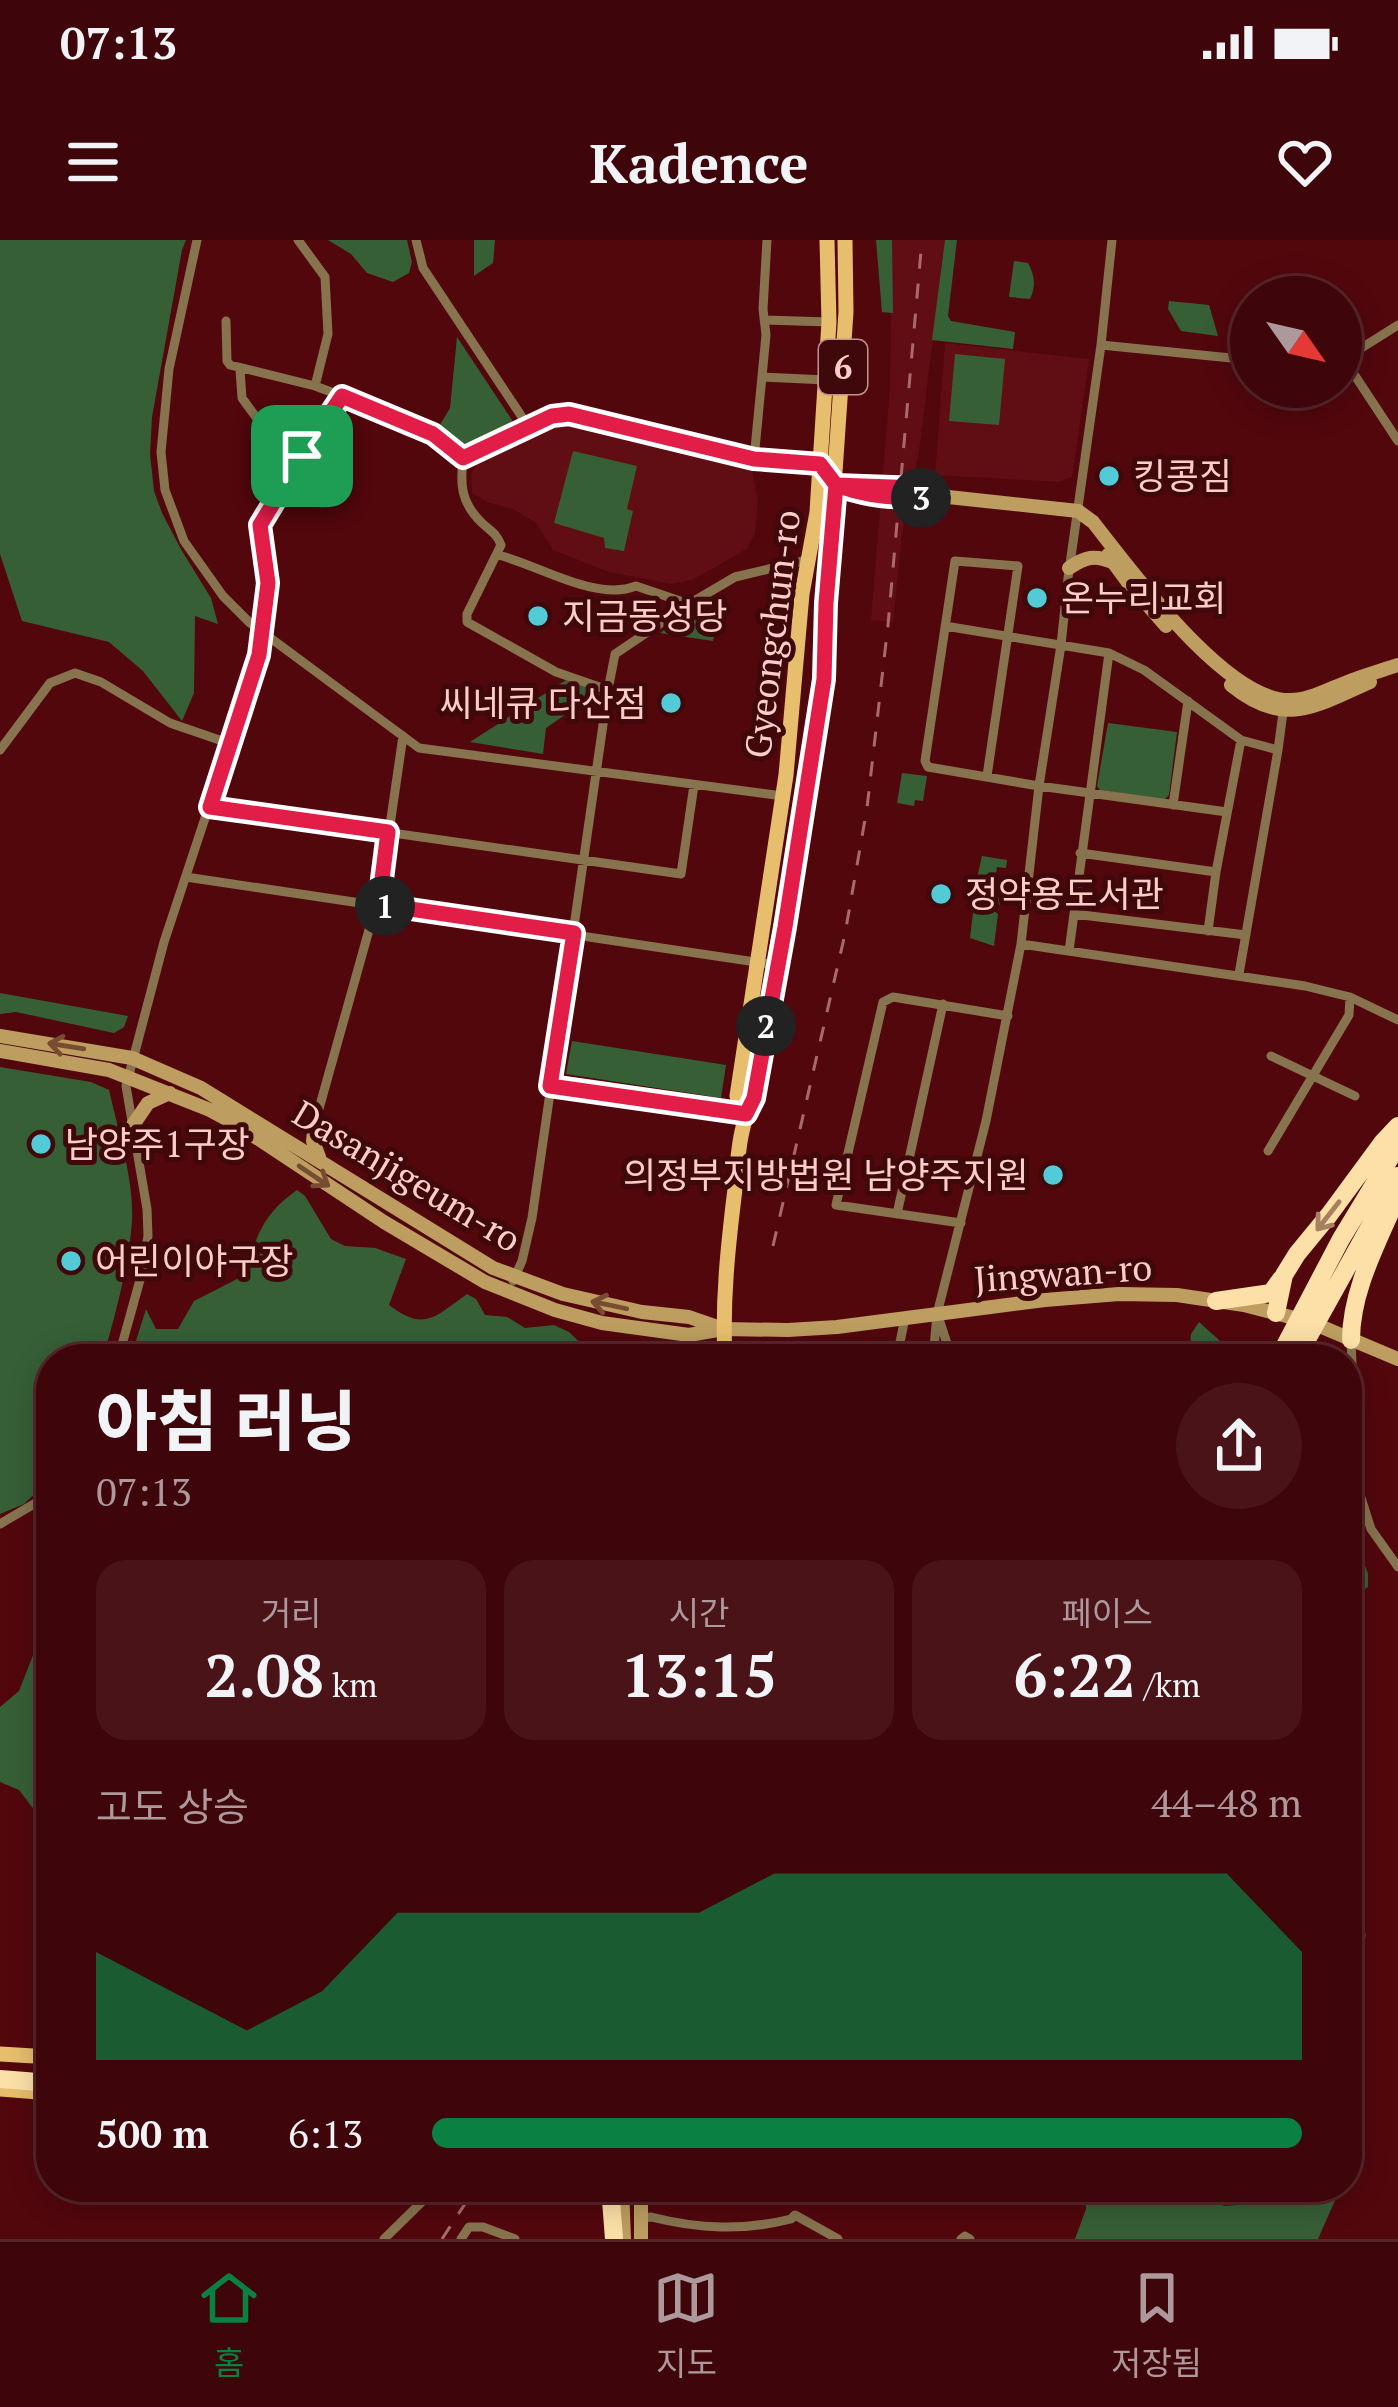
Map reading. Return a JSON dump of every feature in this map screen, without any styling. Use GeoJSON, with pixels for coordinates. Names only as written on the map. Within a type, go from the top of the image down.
{"type":"FeatureCollection","features":[{"type":"Feature","properties":{"kind":"highway"},"geometry":{"type":"LineString","coordinates":[[1216,1300],[1271,1293],[1398,1126]]}},
{"type":"Feature","properties":{"kind":"highway"},"geometry":{"type":"LineString","coordinates":[[1295,1344],[1371,1185],[1398,1144]]}},
{"type":"Feature","properties":{"kind":"highway"},"geometry":{"type":"LineString","coordinates":[[1317,1300],[1398,1176]]}},
{"type":"Feature","properties":{"kind":"highway"},"geometry":{"type":"LineString","coordinates":[[1351,1340],[1351,1322],[1366,1270],[1398,1193]]}},
{"type":"Feature","properties":{"kind":"highway"},"geometry":{"type":"LineString","coordinates":[[1276,1313],[1284,1275]]}},
{"type":"Feature","properties":{"kind":"highway"},"geometry":{"type":"LineString","coordinates":[[0,2068],[36,2071]]}},
{"type":"Feature","properties":{"kind":"highway"},"geometry":{"type":"LineString","coordinates":[[0,2079],[36,2082]]}},
{"type":"Feature","properties":{"kind":"highway"},"geometry":{"type":"LineString","coordinates":[[608,2202],[610,2239]]}},
{"type":"Feature","properties":{"kind":"main road","name":"Gyeongchun-ro"},"geometry":{"type":"LineString","coordinates":[[746,1114],[737,1096],[783,796],[807,560],[817,512],[829,322],[826,240]]}},
{"type":"Feature","properties":{"kind":"main road","name":"Gyeongchun-ro"},"geometry":{"type":"LineString","coordinates":[[724,1344],[726,1251],[746,1114],[754,1098],[785,927],[824,679],[846,312],[845,240]]}},
{"type":"Feature","properties":{"kind":"main road"},"geometry":{"type":"LineString","coordinates":[[0,2054],[36,2056]]}},
{"type":"Feature","properties":{"kind":"main road"},"geometry":{"type":"LineString","coordinates":[[0,2089],[36,2092]]}},
{"type":"Feature","properties":{"kind":"street"},"geometry":{"type":"LineString","coordinates":[[197,240],[167,386],[161,452],[166,490],[184,542],[223,596],[261,632],[419,748],[783,796]]}},
{"type":"Feature","properties":{"kind":"street"},"geometry":{"type":"LineString","coordinates":[[298,240],[325,277],[328,334],[315,386]]}},
{"type":"Feature","properties":{"kind":"street"},"geometry":{"type":"LineString","coordinates":[[416,240],[423,268],[528,426]]}},
{"type":"Feature","properties":{"kind":"street"},"geometry":{"type":"LineString","coordinates":[[754,459],[766,335],[767,240]]}},
{"type":"Feature","properties":{"kind":"street"},"geometry":{"type":"LineString","coordinates":[[934,1344],[937,1314],[962,1223],[1022,944],[1112,240]]}},
{"type":"Feature","properties":{"kind":"street"},"geometry":{"type":"LineString","coordinates":[[764,320],[829,322]]}},
{"type":"Feature","properties":{"kind":"street"},"geometry":{"type":"LineString","coordinates":[[226,321],[230,365],[342,396],[433,434],[463,458]]}},
{"type":"Feature","properties":{"kind":"street"},"geometry":{"type":"LineString","coordinates":[[1362,347],[1398,325]]}},
{"type":"Feature","properties":{"kind":"street"},"geometry":{"type":"LineString","coordinates":[[1101,345],[1230,358]]}},
{"type":"Feature","properties":{"kind":"street"},"geometry":{"type":"LineString","coordinates":[[240,370],[242,398],[266,435],[273,444],[302,456]]}},
{"type":"Feature","properties":{"kind":"street"},"geometry":{"type":"LineString","coordinates":[[762,377],[826,380]]}},
{"type":"Feature","properties":{"kind":"street"},"geometry":{"type":"LineString","coordinates":[[1362,388],[1398,441]]}},
{"type":"Feature","properties":{"kind":"street"},"geometry":{"type":"LineString","coordinates":[[122,1344],[148,1236],[128,1075],[164,943],[259,655],[268,583],[260,525],[342,396]]}},
{"type":"Feature","properties":{"kind":"street"},"geometry":{"type":"LineString","coordinates":[[463,458],[552,416],[569,414],[754,459],[820,464],[836,485],[1078,511],[1094,522],[1174,622],[1209,656],[1255,691],[1284,706]]}},
{"type":"Feature","properties":{"kind":"street"},"geometry":{"type":"LineString","coordinates":[[463,458],[460,479],[466,506],[500,540],[498,555],[467,614],[469,625],[556,672],[608,690]]}},
{"type":"Feature","properties":{"kind":"street"},"geometry":{"type":"LineString","coordinates":[[1078,511],[1156,615],[1252,701],[1284,706],[1398,669]]}},
{"type":"Feature","properties":{"kind":"street"},"geometry":{"type":"LineString","coordinates":[[498,555],[602,591],[636,586],[688,604]]}},
{"type":"Feature","properties":{"kind":"street"},"geometry":{"type":"LineString","coordinates":[[1069,568],[1090,556],[1114,563]]}},
{"type":"Feature","properties":{"kind":"street"},"geometry":{"type":"LineString","coordinates":[[512,1284],[532,1218],[615,654],[688,604],[745,573],[807,560]]}},
{"type":"Feature","properties":{"kind":"street"},"geometry":{"type":"LineString","coordinates":[[987,776],[1018,566],[955,561],[925,760],[928,766],[1039,786],[1227,812]]}},
{"type":"Feature","properties":{"kind":"street"},"geometry":{"type":"LineString","coordinates":[[945,626],[1108,652],[1144,670],[1241,740],[1278,749]]}},
{"type":"Feature","properties":{"kind":"street"},"geometry":{"type":"LineString","coordinates":[[1069,951],[1108,652]]}},
{"type":"Feature","properties":{"kind":"street"},"geometry":{"type":"LineString","coordinates":[[0,750],[50,683],[75,674],[101,682],[170,723],[231,744]]}},
{"type":"Feature","properties":{"kind":"street"},"geometry":{"type":"LineString","coordinates":[[1173,805],[1188,700]]}},
{"type":"Feature","properties":{"kind":"street"},"geometry":{"type":"LineString","coordinates":[[1239,974],[1284,706]]}},
{"type":"Feature","properties":{"kind":"street"},"geometry":{"type":"LineString","coordinates":[[322,1161],[313,1142],[314,1123],[381,887],[404,736]]}},
{"type":"Feature","properties":{"kind":"street"},"geometry":{"type":"LineString","coordinates":[[1208,931],[1241,740]]}},
{"type":"Feature","properties":{"kind":"street"},"geometry":{"type":"LineString","coordinates":[[210,807],[681,874],[694,785]]}},
{"type":"Feature","properties":{"kind":"street"},"geometry":{"type":"LineString","coordinates":[[1080,854],[1216,872]]}},
{"type":"Feature","properties":{"kind":"street"},"geometry":{"type":"LineString","coordinates":[[187,877],[776,964]]}},
{"type":"Feature","properties":{"kind":"street"},"geometry":{"type":"LineString","coordinates":[[1074,914],[1246,935]]}},
{"type":"Feature","properties":{"kind":"street"},"geometry":{"type":"LineString","coordinates":[[1022,944],[1239,974],[1351,997],[1398,1020]]}},
{"type":"Feature","properties":{"kind":"street"},"geometry":{"type":"LineString","coordinates":[[962,1223],[836,1205],[883,1002],[892,997],[1008,1016]]}},
{"type":"Feature","properties":{"kind":"street"},"geometry":{"type":"LineString","coordinates":[[1268,1151],[1349,1015],[1351,997]]}},
{"type":"Feature","properties":{"kind":"street"},"geometry":{"type":"LineString","coordinates":[[897,1214],[943,1004]]}},
{"type":"Feature","properties":{"kind":"street","name":"Dasanjigeum-ro"},"geometry":{"type":"LineString","coordinates":[[0,1036],[132,1058],[201,1088],[512,1284]]}},
{"type":"Feature","properties":{"kind":"street","name":"Dasanjigeum-ro"},"geometry":{"type":"LineString","coordinates":[[0,1051],[128,1075],[236,1124],[468,1272],[601,1304],[689,1317],[723,1329]]}},
{"type":"Feature","properties":{"kind":"street"},"geometry":{"type":"LineString","coordinates":[[1271,1056],[1354,1096]]}},
{"type":"Feature","properties":{"kind":"street"},"geometry":{"type":"LineString","coordinates":[[550,1086],[746,1114]]}},
{"type":"Feature","properties":{"kind":"street"},"geometry":{"type":"LineString","coordinates":[[133,1125],[148,1103],[170,1093]]}},
{"type":"Feature","properties":{"kind":"street"},"geometry":{"type":"LineString","coordinates":[[284,1137],[302,1133],[314,1123]]}},
{"type":"Feature","properties":{"kind":"street","name":"Jingwan-ro"},"geometry":{"type":"LineString","coordinates":[[723,1329],[804,1329],[998,1305],[1177,1294],[1310,1322],[1361,1344]]}},
{"type":"Feature","properties":{"kind":"street"},"geometry":{"type":"LineString","coordinates":[[937,1314],[947,1344]]}},
{"type":"Feature","properties":{"kind":"street"},"geometry":{"type":"LineString","coordinates":[[898,1344],[905,1318]]}},
{"type":"Feature","properties":{"kind":"street"},"geometry":{"type":"LineString","coordinates":[[1351,1340],[1351,1344]]}},
{"type":"Feature","properties":{"kind":"street","name":"Jingwan-ro"},"geometry":{"type":"LineString","coordinates":[[1362,1344],[1398,1359]]}},
{"type":"Feature","properties":{"kind":"street"},"geometry":{"type":"LineString","coordinates":[[1362,1501],[1371,1529],[1398,1567]]}},
{"type":"Feature","properties":{"kind":"street"},"geometry":{"type":"LineString","coordinates":[[0,1524],[36,1504]]}},
{"type":"Feature","properties":{"kind":"street"},"geometry":{"type":"LineString","coordinates":[[384,2239],[422,2202]]}},
{"type":"Feature","properties":{"kind":"street"},"geometry":{"type":"LineString","coordinates":[[623,2202],[624,2239]]}},
{"type":"Feature","properties":{"kind":"street"},"geometry":{"type":"LineString","coordinates":[[640,2202],[641,2239]]}},
{"type":"Feature","properties":{"kind":"street"},"geometry":{"type":"LineString","coordinates":[[640,2218],[747,2229],[795,2215],[838,2239]]}},
{"type":"Feature","properties":{"kind":"street"},"geometry":{"type":"LineString","coordinates":[[461,2239],[469,2227],[515,2239]]}},
{"type":"Feature","properties":{"kind":"shaded area"},"geometry":{"type":"Polygon","coordinates":[[[892,240],[945,240],[893,622],[871,620],[890,387],[892,240]]]}},
{"type":"Feature","properties":{"kind":"shaded area"},"geometry":{"type":"Polygon","coordinates":[[[945,343],[1089,359],[1072,477],[1058,482],[935,475],[945,343]]]}},
{"type":"Feature","properties":{"kind":"shaded area"},"geometry":{"type":"Polygon","coordinates":[[[566,421],[752,471],[758,501],[755,533],[747,549],[692,580],[671,584],[609,572],[553,550],[536,523],[472,493],[471,474],[477,463],[566,421]]]}},
{"type":"Feature","properties":{"kind":"green space"},"geometry":{"type":"Polygon","coordinates":[[[0,240],[186,240],[152,417],[150,454],[162,513],[211,598],[218,624],[195,616],[194,693],[182,721],[143,671],[109,642],[22,621],[0,554],[0,240]]]}},
{"type":"Feature","properties":{"kind":"green space"},"geometry":{"type":"Polygon","coordinates":[[[328,240],[407,240],[412,262],[409,273],[393,282],[367,273],[351,254],[328,240]]]}},
{"type":"Feature","properties":{"kind":"green space"},"geometry":{"type":"Polygon","coordinates":[[[474,240],[495,240],[493,263],[474,276],[474,240]]]}},
{"type":"Feature","properties":{"kind":"green space"},"geometry":{"type":"Polygon","coordinates":[[[876,240],[892,240],[893,313],[882,312],[876,240]]]}},
{"type":"Feature","properties":{"kind":"green space"},"geometry":{"type":"Polygon","coordinates":[[[945,240],[957,240],[951,321],[1015,332],[1013,349],[932,340],[945,240]]]}},
{"type":"Feature","properties":{"kind":"green space"},"geometry":{"type":"Polygon","coordinates":[[[1014,261],[1028,263],[1034,285],[1030,299],[1009,297],[1014,261]]]}},
{"type":"Feature","properties":{"kind":"green space"},"geometry":{"type":"Polygon","coordinates":[[[1169,301],[1209,305],[1218,336],[1181,331],[1168,309],[1169,301]]]}},
{"type":"Feature","properties":{"kind":"green space"},"geometry":{"type":"Polygon","coordinates":[[[457,337],[512,420],[512,427],[467,449],[437,430],[450,408],[457,337]]]}},
{"type":"Feature","properties":{"kind":"green space"},"geometry":{"type":"Polygon","coordinates":[[[955,354],[1005,359],[999,425],[949,421],[955,354]]]}},
{"type":"Feature","properties":{"kind":"green space"},"geometry":{"type":"Polygon","coordinates":[[[573,451],[637,466],[624,551],[605,548],[604,538],[554,523],[573,451]]]}},
{"type":"Feature","properties":{"kind":"green space"},"geometry":{"type":"Polygon","coordinates":[[[720,595],[713,641],[660,633],[711,599],[720,595]]]}},
{"type":"Feature","properties":{"kind":"green space"},"geometry":{"type":"Polygon","coordinates":[[[566,680],[597,689],[598,709],[578,706],[546,728],[543,754],[470,742],[566,680]]]}},
{"type":"Feature","properties":{"kind":"green space"},"geometry":{"type":"Polygon","coordinates":[[[1108,723],[1177,732],[1169,795],[1164,800],[1097,786],[1108,723]]]}},
{"type":"Feature","properties":{"kind":"green space"},"geometry":{"type":"Polygon","coordinates":[[[902,773],[927,776],[923,801],[915,800],[914,806],[897,803],[902,773]]]}},
{"type":"Feature","properties":{"kind":"green space"},"geometry":{"type":"Polygon","coordinates":[[[982,856],[1007,860],[1006,868],[997,867],[992,895],[1001,898],[1000,905],[975,887],[982,856]]]}},
{"type":"Feature","properties":{"kind":"green space"},"geometry":{"type":"Polygon","coordinates":[[[975,896],[998,914],[994,946],[970,938],[975,896]]]}},
{"type":"Feature","properties":{"kind":"green space"},"geometry":{"type":"Polygon","coordinates":[[[0,993],[128,1016],[124,1027],[114,1033],[16,1012],[0,1014],[0,993]]]}},
{"type":"Feature","properties":{"kind":"green space"},"geometry":{"type":"Polygon","coordinates":[[[572,1041],[726,1065],[721,1098],[566,1074],[572,1041]]]}},
{"type":"Feature","properties":{"kind":"green space"},"geometry":{"type":"Polygon","coordinates":[[[0,1067],[91,1082],[109,1090],[128,1172],[132,1220],[125,1273],[107,1344],[36,1344],[36,1492],[24,1504],[0,1514],[0,1067]]]}},
{"type":"Feature","properties":{"kind":"green space"},"geometry":{"type":"Polygon","coordinates":[[[297,1190],[331,1239],[406,1259],[389,1305],[411,1318],[429,1318],[467,1294],[485,1315],[507,1317],[525,1328],[554,1325],[581,1344],[135,1344],[146,1309],[156,1329],[178,1329],[194,1301],[245,1275],[262,1227],[297,1190]]]}},
{"type":"Feature","properties":{"kind":"green space"},"geometry":{"type":"Polygon","coordinates":[[[1199,1322],[1219,1344],[1190,1344],[1199,1322]]]}},
{"type":"Feature","properties":{"kind":"green space"},"geometry":{"type":"Polygon","coordinates":[[[1362,1559],[1368,1573],[1368,1587],[1362,1591],[1362,1559]]]}},
{"type":"Feature","properties":{"kind":"green space"},"geometry":{"type":"Polygon","coordinates":[[[36,1648],[36,1812],[19,1790],[0,1782],[0,1707],[19,1691],[36,1648]]]}},
{"type":"Feature","properties":{"kind":"green space"},"geometry":{"type":"Polygon","coordinates":[[[1362,1932],[1366,1934],[1362,1991],[1362,1932]]]}},
{"type":"Feature","properties":{"kind":"green space"},"geometry":{"type":"Polygon","coordinates":[[[1086,2202],[1219,2202],[1224,2206],[1334,2202],[1318,2239],[1075,2239],[1086,2202]]]}},
{"type":"Feature","properties":{"kind":"railway"},"geometry":{"type":"LineString","coordinates":[[773,1246],[845,934],[867,808],[922,240]]}},
{"type":"Feature","properties":{"kind":"railway"},"geometry":{"type":"LineString","coordinates":[[442,2239],[466,2202]]}},
{"type":"Feature","properties":{"kind":"place","name":"킹콩짐"},"geometry":{"type":"Point","coordinates":[1109,476]}},
{"type":"Feature","properties":{"kind":"place","name":"온누리교회"},"geometry":{"type":"Point","coordinates":[1037,598]}},
{"type":"Feature","properties":{"kind":"place","name":"지금동성당"},"geometry":{"type":"Point","coordinates":[538,616]}},
{"type":"Feature","properties":{"kind":"place","name":"씨네큐 다산점"},"geometry":{"type":"Point","coordinates":[671,703]}},
{"type":"Feature","properties":{"kind":"place","name":"정약용도서관"},"geometry":{"type":"Point","coordinates":[941,894]}},
{"type":"Feature","properties":{"kind":"place","name":"남양주1구장"},"geometry":{"type":"Point","coordinates":[41,1144]}},
{"type":"Feature","properties":{"kind":"place","name":"의정부지방법원 남양주지원"},"geometry":{"type":"Point","coordinates":[1053,1175]}},
{"type":"Feature","properties":{"kind":"place","name":"어린이야구장"},"geometry":{"type":"Point","coordinates":[71,1261]}},
{"type":"Feature","properties":{"kind":"route"},"geometry":{"type":"LineString","coordinates":[[302,456],[260,525],[268,583],[259,655],[210,807],[388,832],[376,904],[574,933],[550,1086],[746,1114],[754,1098],[785,927],[824,679],[836,485],[857,493],[918,499],[939,496],[919,488],[836,485],[820,464],[754,459],[569,414],[552,416],[463,458],[433,434],[342,396],[302,456]]}}]}
